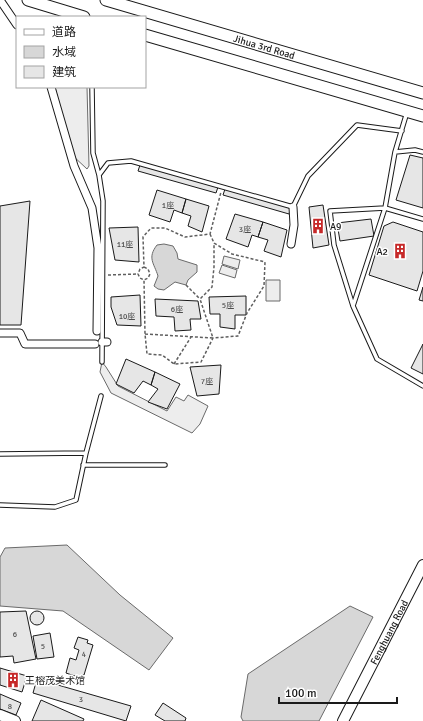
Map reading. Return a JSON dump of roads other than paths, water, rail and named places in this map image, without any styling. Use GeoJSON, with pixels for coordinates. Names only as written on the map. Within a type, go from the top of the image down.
{"type":"FeatureCollection","features":[{"type":"Feature","properties":{"kind":"main road"},"geometry":{"type":"LineString","coordinates":[[28,0],[81,16]]}},
{"type":"Feature","properties":{"kind":"main road","name":"Jihua 3rd Road"},"geometry":{"type":"LineString","coordinates":[[106,0],[423,93]]}},
{"type":"Feature","properties":{"kind":"main road"},"geometry":{"type":"LineString","coordinates":[[146,36],[423,116]]}},
{"type":"Feature","properties":{"kind":"street"},"geometry":{"type":"LineString","coordinates":[[0,0],[16,24]]}},
{"type":"Feature","properties":{"kind":"street"},"geometry":{"type":"LineString","coordinates":[[51,88],[74,166],[92,208],[98,248],[97,331]]}},
{"type":"Feature","properties":{"kind":"street"},"geometry":{"type":"LineString","coordinates":[[291,244],[294,225],[293,206]]}},
{"type":"Feature","properties":{"kind":"street"},"geometry":{"type":"LineString","coordinates":[[0,333],[20,333],[25,344],[101,343]]}},
{"type":"Feature","properties":{"kind":"street","name":"Fenghuang Road"},"geometry":{"type":"LineString","coordinates":[[343,721],[423,565]]}},
{"type":"Feature","properties":{"kind":"street"},"geometry":{"type":"LineString","coordinates":[[0,715],[15,721]]}},
{"type":"Feature","properties":{"kind":"lane"},"geometry":{"type":"LineString","coordinates":[[92,88],[93,153],[99,175],[103,201],[102,362]]}},
{"type":"Feature","properties":{"kind":"lane"},"geometry":{"type":"LineString","coordinates":[[353,306],[385,208],[395,152],[407,111]]}},
{"type":"Feature","properties":{"kind":"lane"},"geometry":{"type":"LineString","coordinates":[[99,175],[108,162],[132,161],[293,206],[308,176],[357,125],[402,131]]}},
{"type":"Feature","properties":{"kind":"lane"},"geometry":{"type":"LineString","coordinates":[[395,152],[415,150],[423,152]]}},
{"type":"Feature","properties":{"kind":"lane"},"geometry":{"type":"LineString","coordinates":[[423,218],[385,208],[330,211],[334,245],[353,306],[376,359],[423,386]]}},
{"type":"Feature","properties":{"kind":"lane"},"geometry":{"type":"LineString","coordinates":[[0,505],[55,507],[76,500],[86,453],[101,396]]}},
{"type":"Feature","properties":{"kind":"lane"},"geometry":{"type":"LineString","coordinates":[[0,454],[86,453]]}},
{"type":"Feature","properties":{"kind":"lane"},"geometry":{"type":"LineString","coordinates":[[84,465],[165,465]]}},
{"type":"Feature","properties":{"kind":"water"},"geometry":{"type":"Polygon","coordinates":[[[164,244],[173,246],[177,253],[178,259],[197,265],[197,272],[188,280],[186,285],[175,282],[164,290],[158,289],[154,286],[158,276],[152,260],[152,254],[157,245],[164,244]]]}},
{"type":"Feature","properties":{"kind":"water"},"geometry":{"type":"Polygon","coordinates":[[[67,545],[120,595],[173,638],[149,670],[63,611],[0,606],[0,557],[5,548],[67,545]]]}},
{"type":"Feature","properties":{"kind":"water"},"geometry":{"type":"Polygon","coordinates":[[[350,606],[373,617],[319,721],[243,721],[241,717],[248,674],[350,606]]]}},
{"type":"Feature","properties":{"kind":"place","name":"A9"},"geometry":{"type":"Point","coordinates":[318,226]}},
{"type":"Feature","properties":{"kind":"place","name":"A2"},"geometry":{"type":"Point","coordinates":[400,251]}},
{"type":"Feature","properties":{"kind":"place","name":"王榕茂美术馆"},"geometry":{"type":"Point","coordinates":[13,680]}}]}
